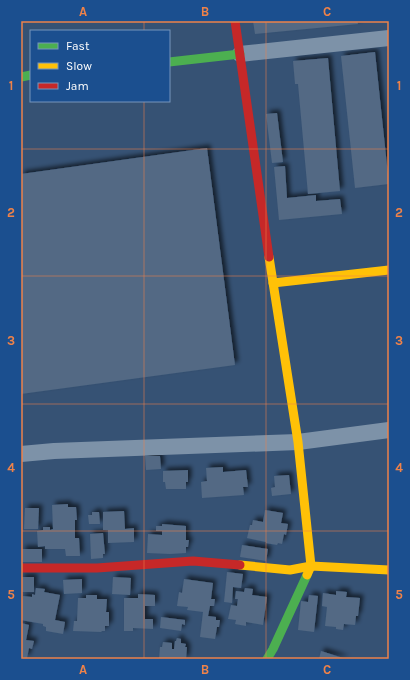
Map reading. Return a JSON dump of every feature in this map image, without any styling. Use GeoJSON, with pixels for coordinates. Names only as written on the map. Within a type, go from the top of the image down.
{"type":"FeatureCollection","features":[{"type":"Feature","properties":{"kind":"street"},"geometry":{"type":"LineString","coordinates":[[235,21],[298,442],[311,566],[267,659]]}},
{"type":"Feature","properties":{"kind":"street"},"geometry":{"type":"LineString","coordinates":[[170,62],[389,38]]}},
{"type":"Feature","properties":{"kind":"street"},"geometry":{"type":"LineString","coordinates":[[273,283],[389,270]]}},
{"type":"Feature","properties":{"kind":"street"},"geometry":{"type":"LineString","coordinates":[[21,454],[54,451],[298,442],[389,430]]}},
{"type":"Feature","properties":{"kind":"street"},"geometry":{"type":"LineString","coordinates":[[21,568],[97,568],[193,561],[290,570],[311,566],[389,570]]}},
{"type":"Feature","properties":{"kind":"building"},"geometry":{"type":"Polygon","coordinates":[[[253,21],[357,21],[358,24],[255,34],[253,21]]]}},
{"type":"Feature","properties":{"kind":"building"},"geometry":{"type":"Polygon","coordinates":[[[375,52],[389,184],[355,188],[341,56],[375,52]]]}},
{"type":"Feature","properties":{"kind":"building"},"geometry":{"type":"Polygon","coordinates":[[[328,58],[340,191],[308,194],[298,84],[295,84],[293,61],[328,58]]]}},
{"type":"Feature","properties":{"kind":"building"},"geometry":{"type":"Polygon","coordinates":[[[277,113],[283,162],[272,163],[266,114],[277,113]]]}},
{"type":"Feature","properties":{"kind":"building"},"geometry":{"type":"Polygon","coordinates":[[[207,148],[235,365],[21,394],[21,174],[207,148]]]}},
{"type":"Feature","properties":{"kind":"building"},"geometry":{"type":"Polygon","coordinates":[[[285,166],[287,198],[316,195],[316,201],[340,199],[342,214],[279,220],[274,167],[285,166]]]}},
{"type":"Feature","properties":{"kind":"building"},"geometry":{"type":"Polygon","coordinates":[[[145,456],[160,456],[161,469],[146,470],[145,456]]]}},
{"type":"Feature","properties":{"kind":"building"},"geometry":{"type":"Polygon","coordinates":[[[223,467],[223,472],[246,470],[248,487],[243,487],[244,495],[202,498],[201,482],[207,481],[206,468],[223,467]]]}},
{"type":"Feature","properties":{"kind":"building"},"geometry":{"type":"Polygon","coordinates":[[[188,470],[188,482],[186,482],[186,489],[166,489],[165,482],[163,482],[163,471],[188,470]]]}},
{"type":"Feature","properties":{"kind":"building"},"geometry":{"type":"Polygon","coordinates":[[[289,475],[291,494],[272,496],[271,488],[275,487],[274,476],[289,475]]]}},
{"type":"Feature","properties":{"kind":"building"},"geometry":{"type":"Polygon","coordinates":[[[68,504],[68,507],[76,507],[77,520],[75,520],[75,538],[79,538],[80,556],[66,556],[65,549],[45,549],[45,546],[38,547],[37,531],[43,530],[43,527],[50,527],[50,530],[53,529],[52,505],[68,504]]]}},
{"type":"Feature","properties":{"kind":"building"},"geometry":{"type":"Polygon","coordinates":[[[25,508],[39,508],[38,529],[24,529],[25,508]]]}},
{"type":"Feature","properties":{"kind":"building"},"geometry":{"type":"Polygon","coordinates":[[[265,510],[283,513],[281,523],[288,524],[286,535],[284,534],[282,544],[278,543],[277,545],[247,538],[250,525],[252,525],[253,520],[263,522],[265,510]]]}},
{"type":"Feature","properties":{"kind":"building"},"geometry":{"type":"Polygon","coordinates":[[[124,511],[125,529],[134,528],[134,542],[108,543],[108,530],[103,530],[103,512],[124,511]]]}},
{"type":"Feature","properties":{"kind":"building"},"geometry":{"type":"Polygon","coordinates":[[[92,512],[99,512],[100,524],[89,524],[88,515],[92,515],[92,512]]]}},
{"type":"Feature","properties":{"kind":"building"},"geometry":{"type":"Polygon","coordinates":[[[162,524],[186,526],[186,540],[189,540],[188,547],[186,547],[186,553],[147,553],[148,534],[162,535],[162,531],[156,531],[156,526],[162,526],[162,524]]]}},
{"type":"Feature","properties":{"kind":"building"},"geometry":{"type":"Polygon","coordinates":[[[103,533],[105,554],[103,554],[103,558],[91,559],[90,534],[103,533]]]}},
{"type":"Feature","properties":{"kind":"building"},"geometry":{"type":"Polygon","coordinates":[[[242,545],[268,549],[266,561],[240,557],[242,545]]]}},
{"type":"Feature","properties":{"kind":"building"},"geometry":{"type":"Polygon","coordinates":[[[22,549],[42,549],[42,562],[22,562],[22,549]]]}},
{"type":"Feature","properties":{"kind":"building"},"geometry":{"type":"Polygon","coordinates":[[[227,572],[243,574],[241,588],[233,587],[232,603],[224,602],[227,572]]]}},
{"type":"Feature","properties":{"kind":"building"},"geometry":{"type":"Polygon","coordinates":[[[21,577],[34,577],[34,592],[21,592],[21,577]]]}},
{"type":"Feature","properties":{"kind":"building"},"geometry":{"type":"Polygon","coordinates":[[[113,577],[131,578],[130,595],[112,594],[113,577]]]}},
{"type":"Feature","properties":{"kind":"building"},"geometry":{"type":"Polygon","coordinates":[[[82,579],[82,593],[64,594],[63,580],[82,579]]]}},
{"type":"Feature","properties":{"kind":"building"},"geometry":{"type":"Polygon","coordinates":[[[184,579],[213,583],[211,599],[215,599],[214,606],[210,606],[208,616],[216,617],[216,620],[220,620],[215,639],[200,637],[203,612],[187,610],[188,607],[177,606],[179,592],[182,593],[184,579]]]}},
{"type":"Feature","properties":{"kind":"building"},"geometry":{"type":"Polygon","coordinates":[[[36,588],[45,589],[44,592],[60,595],[55,620],[65,622],[63,634],[46,631],[46,627],[43,626],[43,624],[21,620],[23,596],[32,597],[32,594],[35,595],[36,588]]]}},
{"type":"Feature","properties":{"kind":"building"},"geometry":{"type":"Polygon","coordinates":[[[245,588],[253,589],[252,595],[267,597],[263,625],[246,622],[246,626],[235,624],[236,620],[228,619],[231,605],[237,606],[238,599],[235,599],[236,591],[244,592],[245,588]]]}},
{"type":"Feature","properties":{"kind":"building"},"geometry":{"type":"Polygon","coordinates":[[[336,591],[347,592],[346,597],[360,598],[358,616],[356,616],[355,625],[344,624],[343,630],[336,629],[336,627],[325,626],[327,607],[322,606],[323,593],[336,595],[336,591]]]}},
{"type":"Feature","properties":{"kind":"building"},"geometry":{"type":"Polygon","coordinates":[[[138,594],[155,595],[155,606],[145,606],[145,619],[153,619],[153,629],[133,628],[133,631],[124,631],[124,598],[138,598],[138,594]]]}},
{"type":"Feature","properties":{"kind":"building"},"geometry":{"type":"Polygon","coordinates":[[[86,595],[97,595],[97,599],[107,599],[106,612],[109,612],[109,626],[105,626],[105,631],[73,631],[74,621],[77,621],[78,598],[86,598],[86,595]]]}},
{"type":"Feature","properties":{"kind":"building"},"geometry":{"type":"Polygon","coordinates":[[[309,595],[318,596],[314,632],[298,630],[301,601],[308,602],[309,595]]]}},
{"type":"Feature","properties":{"kind":"building"},"geometry":{"type":"Polygon","coordinates":[[[161,617],[185,620],[185,625],[182,624],[181,631],[160,628],[161,617]]]}},
{"type":"Feature","properties":{"kind":"building"},"geometry":{"type":"Polygon","coordinates":[[[21,623],[29,625],[26,640],[34,641],[32,649],[29,648],[27,658],[21,657],[21,623]]]}},
{"type":"Feature","properties":{"kind":"building"},"geometry":{"type":"Polygon","coordinates":[[[177,638],[181,639],[181,643],[186,644],[186,659],[159,659],[160,647],[162,647],[163,642],[172,643],[172,649],[174,649],[177,638]]]}},
{"type":"Feature","properties":{"kind":"building"},"geometry":{"type":"Polygon","coordinates":[[[321,651],[346,659],[319,659],[321,651]]]}},
{"type":"Feature","properties":{"kind":"traffic: fast"},"geometry":{"type":"LineString","coordinates":[[170,62],[240,54]]}},
{"type":"Feature","properties":{"kind":"traffic: fast"},"geometry":{"type":"LineString","coordinates":[[21,77],[30,75]]}},
{"type":"Feature","properties":{"kind":"traffic: fast"},"geometry":{"type":"LineString","coordinates":[[267,659],[307,575]]}},
{"type":"Feature","properties":{"kind":"traffic: slow"},"geometry":{"type":"LineString","coordinates":[[269,257],[298,442],[311,566],[307,575]]}},
{"type":"Feature","properties":{"kind":"traffic: slow"},"geometry":{"type":"LineString","coordinates":[[273,283],[389,270]]}},
{"type":"Feature","properties":{"kind":"traffic: slow"},"geometry":{"type":"LineString","coordinates":[[240,565],[290,570],[311,566],[389,570]]}},
{"type":"Feature","properties":{"kind":"traffic: jam"},"geometry":{"type":"LineString","coordinates":[[235,21],[269,257]]}},
{"type":"Feature","properties":{"kind":"traffic: jam"},"geometry":{"type":"LineString","coordinates":[[21,568],[97,568],[193,561],[240,565]]}}]}
